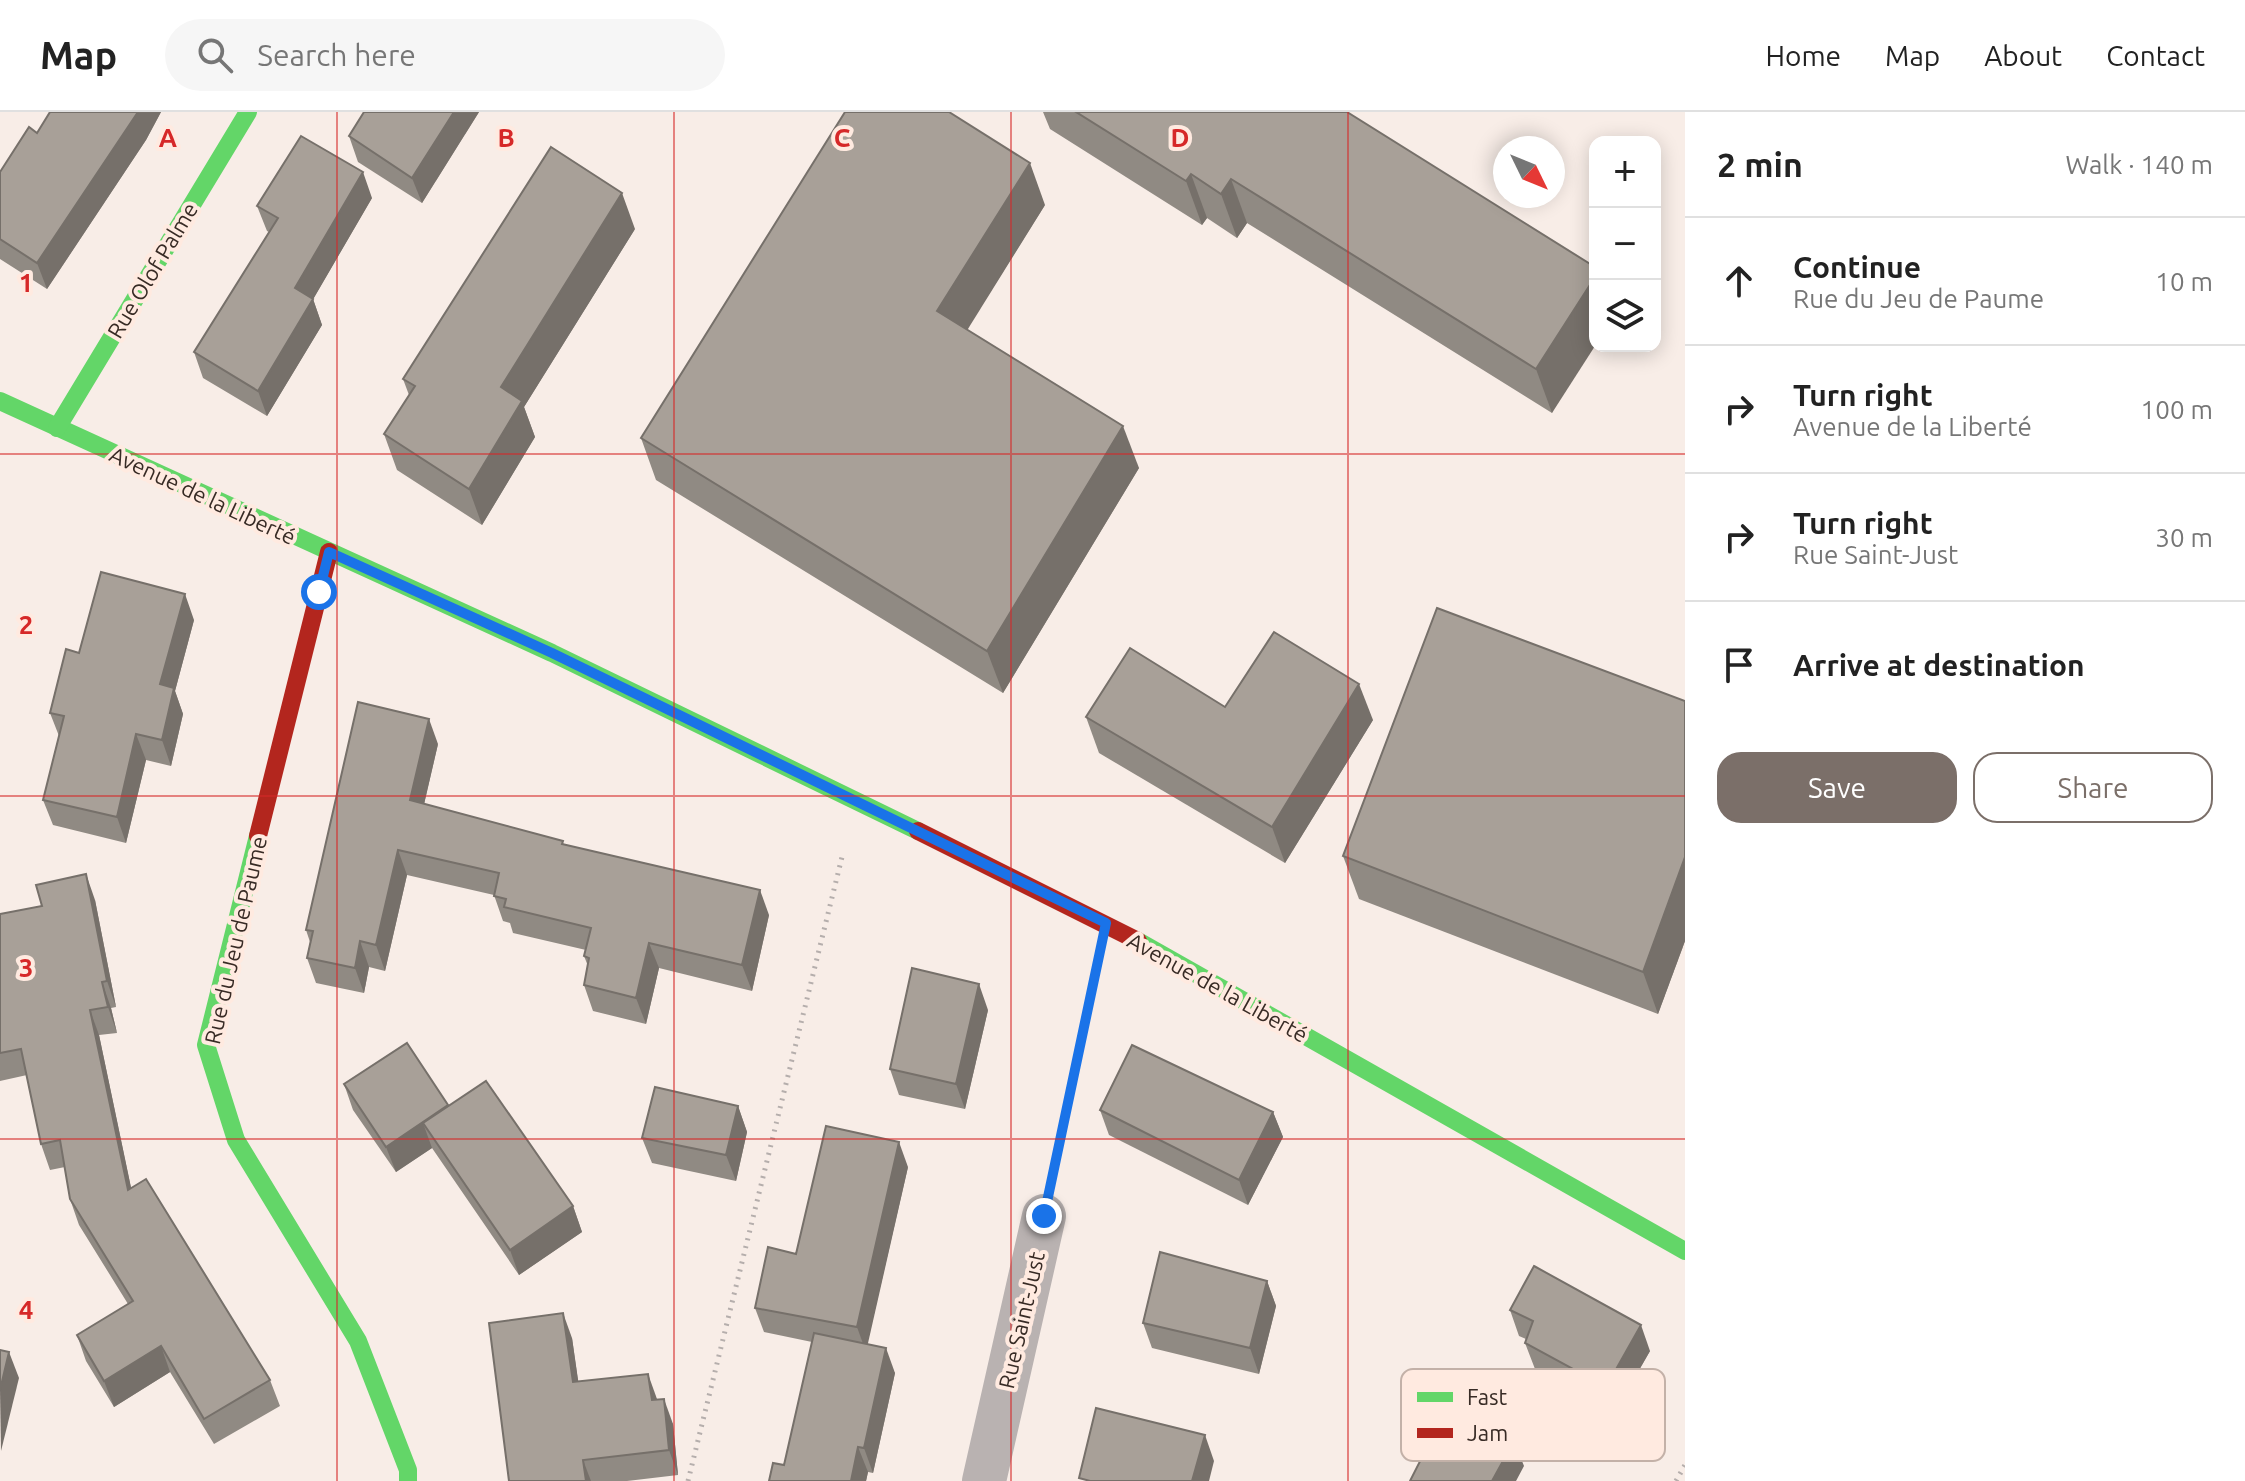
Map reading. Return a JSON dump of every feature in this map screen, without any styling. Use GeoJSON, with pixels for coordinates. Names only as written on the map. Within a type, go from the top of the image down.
{"type":"FeatureCollection","features":[{"type":"Feature","properties":{"kind":"street","name":"Rue Olof Palme"},"geometry":{"type":"LineString","coordinates":[[57,428],[248,112]]}},
{"type":"Feature","properties":{"kind":"street","name":"Avenue de la Liberté"},"geometry":{"type":"LineString","coordinates":[[0,401],[552,653],[1106,923],[1685,1251]]}},
{"type":"Feature","properties":{"kind":"street","name":"Rue du Jeu de Paume"},"geometry":{"type":"LineString","coordinates":[[329,552],[206,1045],[236,1140],[358,1341],[408,1470],[408,1481]]}},
{"type":"Feature","properties":{"kind":"street","name":"Rue Saint-Just"},"geometry":{"type":"LineString","coordinates":[[984,1481],[1044,1216]]}},
{"type":"Feature","properties":{"kind":"path"},"geometry":{"type":"LineString","coordinates":[[688,1481],[856,802]]}},
{"type":"Feature","properties":{"kind":"path"},"geometry":{"type":"LineString","coordinates":[[1044,1216],[1106,923]]}},
{"type":"Feature","properties":{"kind":"path"},"geometry":{"type":"LineString","coordinates":[[1676,1481],[1685,1465]]}},
{"type":"Feature","properties":{"kind":"building"},"geometry":{"type":"Polygon","coordinates":[[[50,112],[138,112],[37,263],[0,239],[0,172],[29,127],[37,133],[50,112]]]}},
{"type":"Feature","properties":{"kind":"building"},"geometry":{"type":"Polygon","coordinates":[[[364,112],[454,112],[412,178],[349,136],[364,112]]]}},
{"type":"Feature","properties":{"kind":"building"},"geometry":{"type":"Polygon","coordinates":[[[845,112],[949,112],[1030,163],[937,311],[1123,426],[987,651],[641,438],[845,112]]]}},
{"type":"Feature","properties":{"kind":"building"},"geometry":{"type":"Polygon","coordinates":[[[1076,112],[1347,112],[1493,203],[1493,208],[1501,208],[1589,263],[1589,286],[1536,369],[1231,179],[1221,194],[1191,174],[1186,181],[1076,112]]]}},
{"type":"Feature","properties":{"kind":"building"},"geometry":{"type":"Polygon","coordinates":[[[301,136],[363,172],[295,288],[313,299],[258,391],[194,352],[278,218],[257,206],[301,136]]]}},
{"type":"Feature","properties":{"kind":"building"},"geometry":{"type":"Polygon","coordinates":[[[551,147],[622,193],[501,387],[522,401],[469,489],[384,434],[415,386],[403,379],[551,147]]]}},
{"type":"Feature","properties":{"kind":"building"},"geometry":{"type":"Polygon","coordinates":[[[101,572],[185,594],[160,684],[174,688],[162,740],[136,734],[117,817],[43,800],[64,716],[50,713],[66,649],[79,653],[101,572]]]}},
{"type":"Feature","properties":{"kind":"building"},"geometry":{"type":"Polygon","coordinates":[[[1437,608],[1685,701],[1685,857],[1643,972],[1343,856],[1437,608]]]}},
{"type":"Feature","properties":{"kind":"building"},"geometry":{"type":"Polygon","coordinates":[[[1274,632],[1359,684],[1272,827],[1086,717],[1130,648],[1225,707],[1274,632]]]}},
{"type":"Feature","properties":{"kind":"building"},"geometry":{"type":"Polygon","coordinates":[[[358,702],[429,719],[410,800],[563,841],[562,844],[760,890],[742,965],[649,943],[636,998],[584,985],[589,958],[584,956],[591,928],[504,907],[506,899],[494,896],[499,873],[398,850],[376,945],[360,941],[355,968],[307,958],[313,931],[306,930],[358,702]]]}},
{"type":"Feature","properties":{"kind":"building"},"geometry":{"type":"Polygon","coordinates":[[[86,874],[107,981],[102,982],[108,1007],[90,1010],[128,1190],[146,1179],[270,1380],[204,1419],[161,1346],[104,1381],[77,1335],[133,1301],[70,1199],[60,1140],[41,1144],[21,1049],[0,1053],[0,914],[42,906],[36,885],[86,874]]]}},
{"type":"Feature","properties":{"kind":"building"},"geometry":{"type":"Polygon","coordinates":[[[912,968],[979,984],[956,1084],[890,1069],[912,968]]]}},
{"type":"Feature","properties":{"kind":"building"},"geometry":{"type":"Polygon","coordinates":[[[407,1043],[448,1105],[386,1147],[344,1084],[407,1043]]]}},
{"type":"Feature","properties":{"kind":"building"},"geometry":{"type":"Polygon","coordinates":[[[1132,1045],[1273,1112],[1239,1180],[1100,1110],[1132,1045]]]}},
{"type":"Feature","properties":{"kind":"building"},"geometry":{"type":"Polygon","coordinates":[[[486,1081],[573,1206],[510,1250],[423,1123],[486,1081]]]}},
{"type":"Feature","properties":{"kind":"building"},"geometry":{"type":"Polygon","coordinates":[[[655,1087],[738,1106],[726,1155],[642,1138],[655,1087]]]}},
{"type":"Feature","properties":{"kind":"building"},"geometry":{"type":"Polygon","coordinates":[[[826,1126],[899,1142],[857,1327],[755,1308],[768,1247],[796,1254],[826,1126]]]}},
{"type":"Feature","properties":{"kind":"building"},"geometry":{"type":"Polygon","coordinates":[[[1160,1252],[1267,1281],[1250,1348],[1143,1323],[1160,1252]]]}},
{"type":"Feature","properties":{"kind":"building"},"geometry":{"type":"Polygon","coordinates":[[[1534,1266],[1641,1325],[1616,1369],[1573,1369],[1525,1343],[1533,1321],[1510,1310],[1534,1266]]]}},
{"type":"Feature","properties":{"kind":"building"},"geometry":{"type":"Polygon","coordinates":[[[563,1313],[573,1382],[648,1374],[652,1400],[664,1399],[669,1450],[583,1460],[586,1481],[509,1481],[489,1323],[563,1313]]]}},
{"type":"Feature","properties":{"kind":"building"},"geometry":{"type":"Polygon","coordinates":[[[814,1333],[886,1348],[864,1448],[858,1447],[851,1481],[769,1481],[773,1463],[784,1465],[814,1333]]]}},
{"type":"Feature","properties":{"kind":"building"},"geometry":{"type":"Polygon","coordinates":[[[0,1350],[9,1352],[0,1390],[0,1350]]]}},
{"type":"Feature","properties":{"kind":"building"},"geometry":{"type":"Polygon","coordinates":[[[1096,1408],[1205,1435],[1192,1481],[1090,1481],[1079,1478],[1096,1408]]]}},
{"type":"Feature","properties":{"kind":"building"},"geometry":{"type":"Polygon","coordinates":[[[1420,1461],[1503,1461],[1492,1481],[1410,1481],[1420,1461]]]}},
{"type":"Feature","properties":{"kind":"traffic: fast"},"geometry":{"type":"LineString","coordinates":[[57,428],[248,112]]}},
{"type":"Feature","properties":{"kind":"traffic: fast"},"geometry":{"type":"LineString","coordinates":[[0,401],[552,653],[918,831]]}},
{"type":"Feature","properties":{"kind":"traffic: fast"},"geometry":{"type":"LineString","coordinates":[[258,836],[206,1045],[236,1140],[358,1341],[408,1470],[408,1481]]}},
{"type":"Feature","properties":{"kind":"traffic: fast"},"geometry":{"type":"LineString","coordinates":[[1138,941],[1685,1251]]}},
{"type":"Feature","properties":{"kind":"traffic: jam"},"geometry":{"type":"LineString","coordinates":[[258,836],[329,552]]}},
{"type":"Feature","properties":{"kind":"traffic: jam"},"geometry":{"type":"LineString","coordinates":[[918,831],[1138,941]]}},
{"type":"Feature","properties":{"kind":"route"},"geometry":{"type":"LineString","coordinates":[[319,592],[329,552],[552,653],[1106,923],[1044,1216]]}}]}
